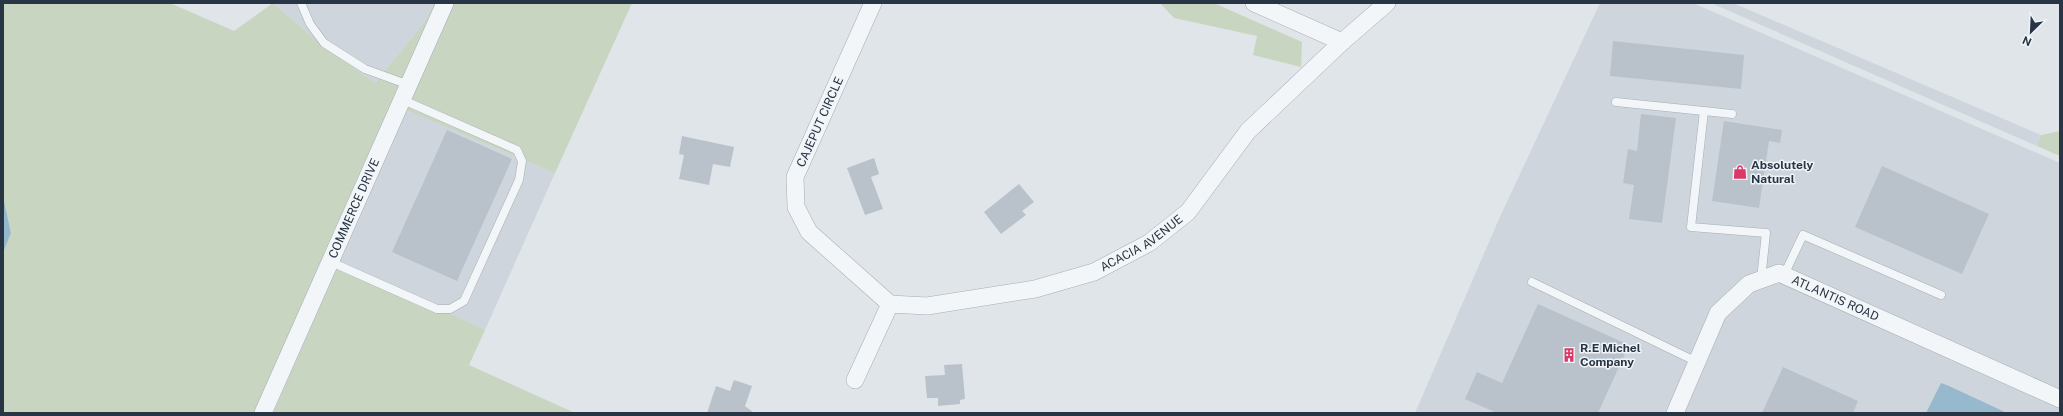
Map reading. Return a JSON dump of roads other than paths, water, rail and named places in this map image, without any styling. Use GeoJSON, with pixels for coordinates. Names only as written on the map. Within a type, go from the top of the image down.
{"type":"FeatureCollection","features":[{"type":"Feature","properties":{"kind":"street","name":"COMMERCE DRIVE"},"geometry":{"type":"LineString","coordinates":[[263,413],[445,3]]}},
{"type":"Feature","properties":{"kind":"street","name":"CAJEPUT CIRCLE"},"geometry":{"type":"LineString","coordinates":[[873,3],[795,177],[796,207],[809,232],[890,304]]}},
{"type":"Feature","properties":{"kind":"street"},"geometry":{"type":"LineString","coordinates":[[1254,3],[1342,42]]}},
{"type":"Feature","properties":{"kind":"street","name":"ACACIA AVENUE"},"geometry":{"type":"LineString","coordinates":[[890,304],[927,306],[1035,289],[1094,272],[1149,243],[1188,212],[1248,131],[1342,42],[1387,3]]}},
{"type":"Feature","properties":{"kind":"street","name":"ATLANTIS ROAD"},"geometry":{"type":"LineString","coordinates":[[1676,413],[1718,313],[1749,284],[1779,273],[2060,399]]}},
{"type":"Feature","properties":{"kind":"street"},"geometry":{"type":"LineString","coordinates":[[856,380],[890,304]]}},
{"type":"Feature","properties":{"kind":"lane"},"geometry":{"type":"LineString","coordinates":[[300,3],[310,24],[324,43],[406,92],[517,150],[522,161],[520,180],[464,301],[450,309],[437,310],[331,262]]}},
{"type":"Feature","properties":{"kind":"lane"},"geometry":{"type":"LineString","coordinates":[[1616,102],[1732,114]]}},
{"type":"Feature","properties":{"kind":"lane"},"geometry":{"type":"LineString","coordinates":[[1704,111],[1691,227],[1766,233],[1761,279]]}},
{"type":"Feature","properties":{"kind":"lane"},"geometry":{"type":"LineString","coordinates":[[1784,274],[1803,235],[1941,295]]}},
{"type":"Feature","properties":{"kind":"lane"},"geometry":{"type":"LineString","coordinates":[[1532,282],[1697,362]]}},
{"type":"Feature","properties":{"kind":"water"},"geometry":{"type":"Polygon","coordinates":[[[3,196],[11,233],[3,253],[3,196]]]}},
{"type":"Feature","properties":{"kind":"water"},"geometry":{"type":"Polygon","coordinates":[[[1941,383],[1949,386],[2007,413],[1926,413],[1941,383]]]}},
{"type":"Feature","properties":{"kind":"place","name":"Absolutely Natural"},"geometry":{"type":"Point","coordinates":[1740,172]}},
{"type":"Feature","properties":{"kind":"place","name":"R.E Michel Company"},"geometry":{"type":"Point","coordinates":[1569,355]}}]}
